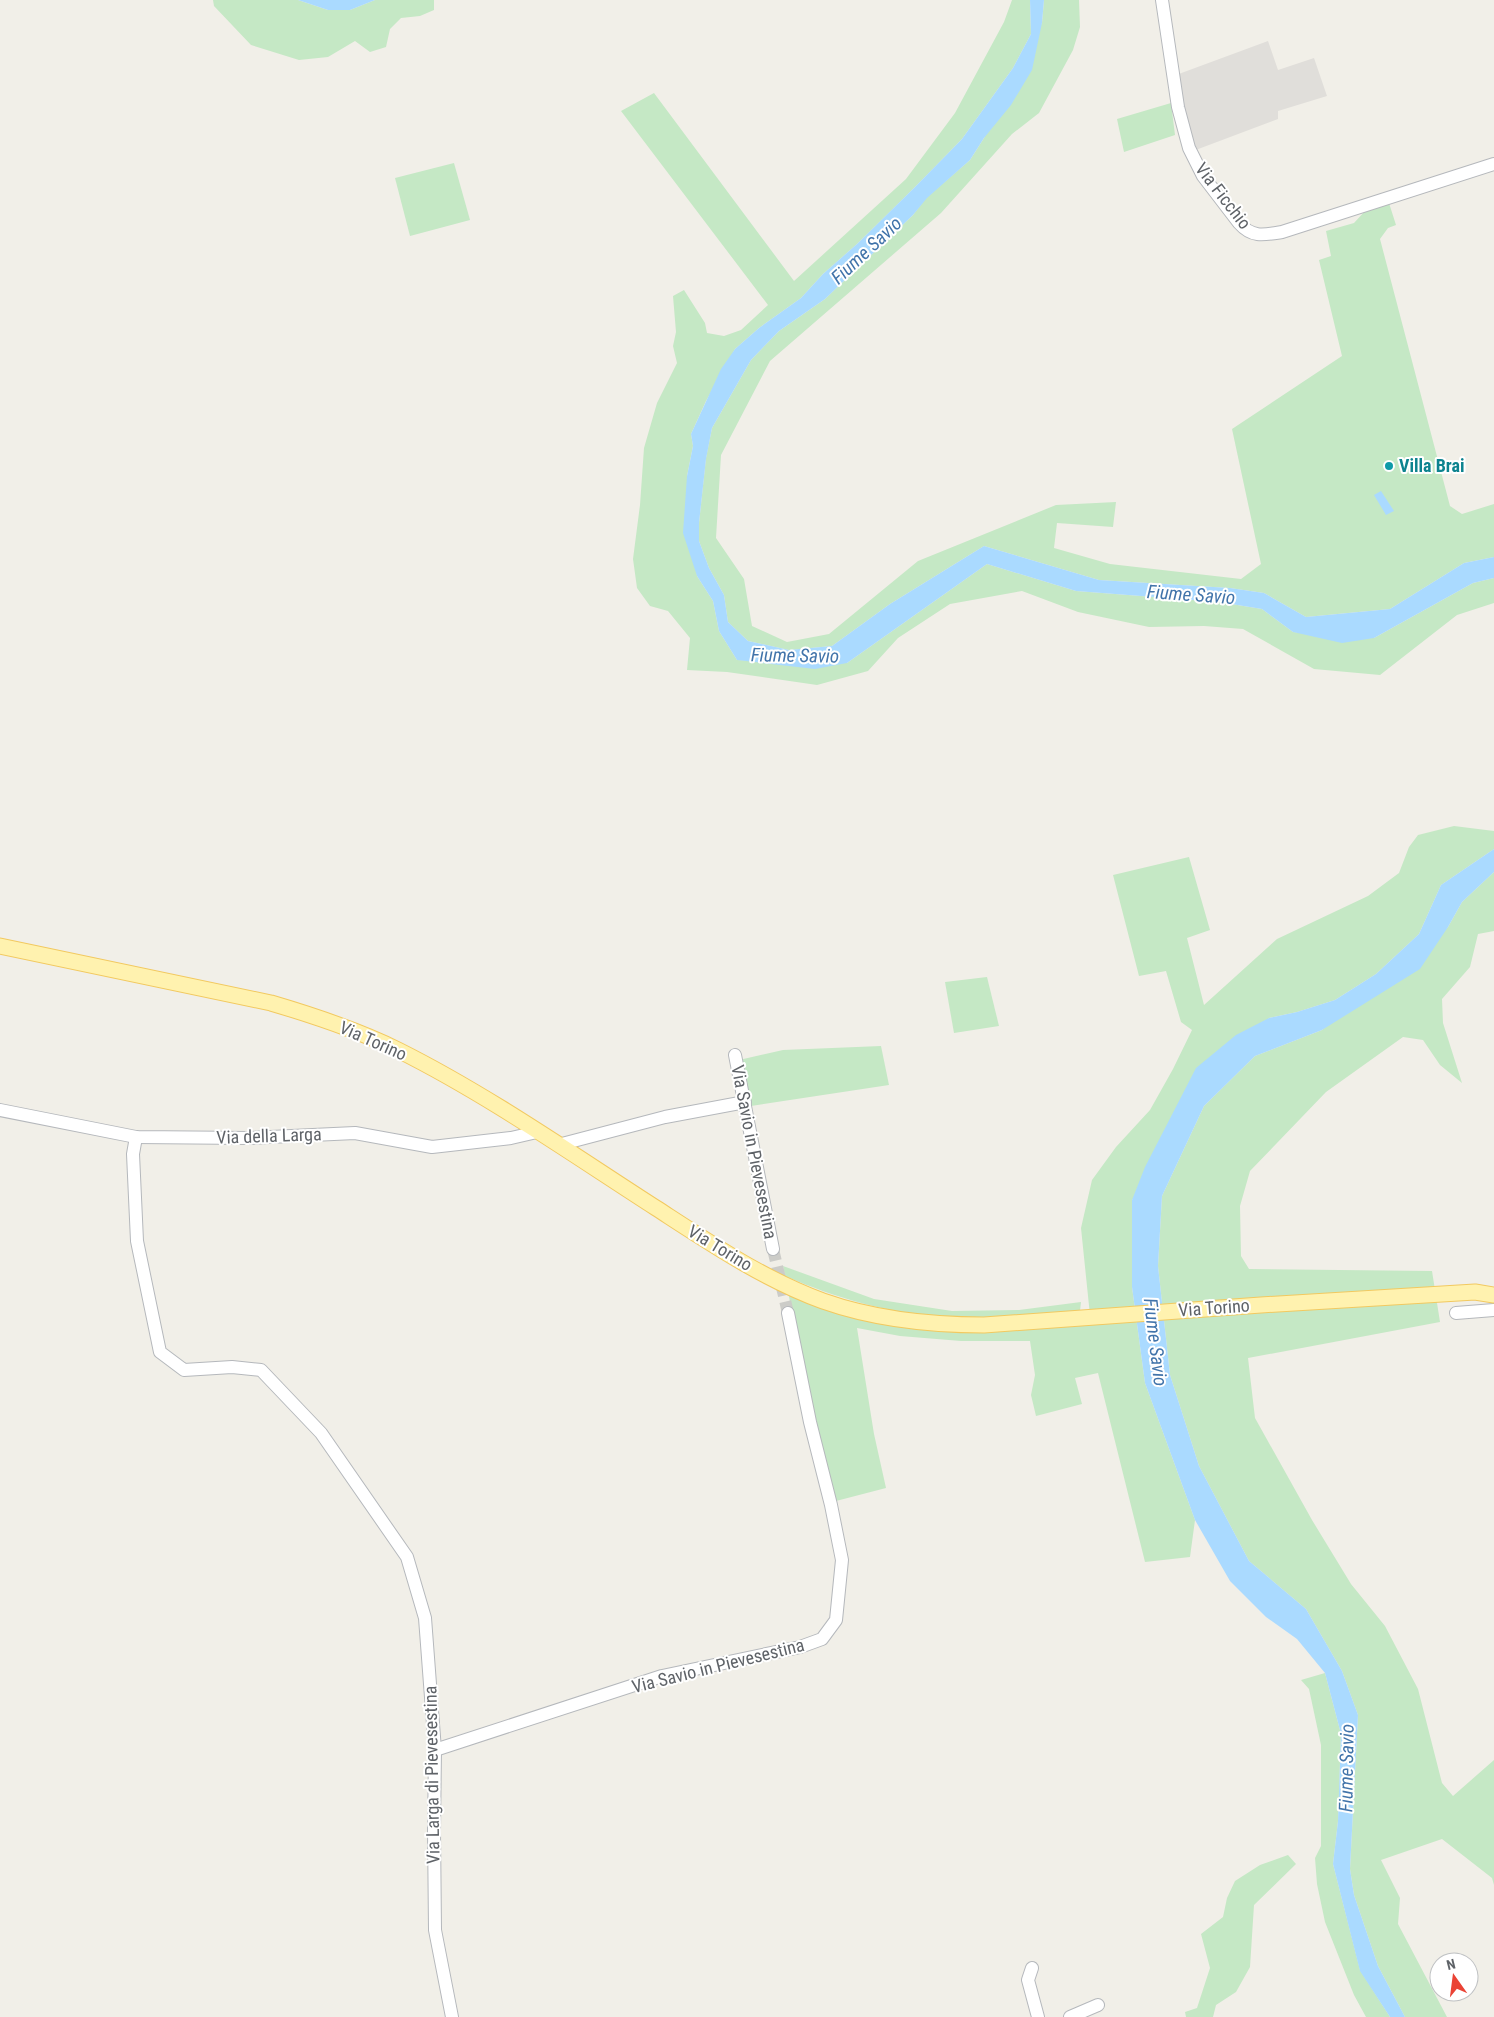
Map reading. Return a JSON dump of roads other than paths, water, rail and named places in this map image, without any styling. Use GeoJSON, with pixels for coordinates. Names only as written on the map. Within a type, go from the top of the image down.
{"type":"FeatureCollection","features":[{"type":"Feature","properties":{"kind":"main road","name":"Via Torino"},"geometry":{"type":"LineString","coordinates":[[0,946],[239,996],[311,1015],[398,1050],[480,1096],[718,1248],[775,1280],[824,1301],[912,1322],[948,1325],[1022,1323],[1261,1305],[1475,1292],[1494,1295]]}},
{"type":"Feature","properties":{"kind":"street","name":"Via Ficchio"},"geometry":{"type":"LineString","coordinates":[[1162,0],[1178,107],[1189,148],[1203,176],[1245,230],[1253,234],[1262,235],[1282,232],[1494,164]]}},
{"type":"Feature","properties":{"kind":"street","name":"Via Savio in Pievesestina"},"geometry":{"type":"LineString","coordinates":[[735,1054],[773,1249]]}},
{"type":"Feature","properties":{"kind":"street"},"geometry":{"type":"LineString","coordinates":[[558,1145],[666,1117],[745,1102]]}},
{"type":"Feature","properties":{"kind":"street","name":"Via della Larga"},"geometry":{"type":"LineString","coordinates":[[0,1110],[136,1137],[249,1138],[355,1133],[432,1147],[511,1138],[537,1132]]}},
{"type":"Feature","properties":{"kind":"street","name":"Via Larga di Pievesestina"},"geometry":{"type":"LineString","coordinates":[[136,1137],[133,1154],[137,1241],[160,1352],[184,1370],[232,1367],[261,1370],[320,1433],[407,1557],[426,1618],[435,1750],[435,1930],[452,2017]]}},
{"type":"Feature","properties":{"kind":"street"},"geometry":{"type":"LineString","coordinates":[[1456,1313],[1494,1310]]}},
{"type":"Feature","properties":{"kind":"street","name":"Via Savio in Pievesestina"},"geometry":{"type":"LineString","coordinates":[[435,1750],[662,1676],[800,1647],[822,1639],[836,1620],[842,1560],[831,1505],[810,1422],[788,1313]]}},
{"type":"Feature","properties":{"kind":"street"},"geometry":{"type":"LineString","coordinates":[[1032,1968],[1028,1980],[1038,2017]]}},
{"type":"Feature","properties":{"kind":"street"},"geometry":{"type":"LineString","coordinates":[[1070,2017],[1098,2004]]}},
{"type":"Feature","properties":{"kind":"water"},"geometry":{"type":"Polygon","coordinates":[[[298,0],[375,0],[350,10],[328,10],[298,0]]]}},
{"type":"Feature","properties":{"kind":"water","name":"Fiume Savio"},"geometry":{"type":"Polygon","coordinates":[[[1030,0],[1044,0],[1042,23],[1032,70],[1011,105],[984,138],[970,160],[927,198],[913,215],[825,299],[779,331],[751,360],[712,428],[706,459],[699,523],[699,541],[709,568],[724,595],[728,622],[748,641],[789,650],[832,646],[890,604],[984,546],[1099,580],[1230,588],[1264,593],[1306,617],[1390,609],[1464,563],[1494,557],[1494,578],[1473,583],[1374,638],[1342,643],[1293,632],[1262,609],[1219,602],[1076,591],[987,564],[847,663],[815,669],[737,660],[719,631],[713,601],[697,576],[683,533],[687,476],[693,446],[691,434],[721,369],[735,349],[759,328],[801,298],[823,274],[857,244],[962,139],[1013,68],[1031,34],[1030,0]]]}},
{"type":"Feature","properties":{"kind":"water"},"geometry":{"type":"Polygon","coordinates":[[[1381,491],[1394,511],[1386,515],[1374,495],[1381,491]]]}},
{"type":"Feature","properties":{"kind":"water","name":"Fiume Savio"},"geometry":{"type":"Polygon","coordinates":[[[1494,849],[1494,872],[1462,902],[1420,969],[1322,1030],[1255,1056],[1204,1106],[1162,1196],[1158,1266],[1170,1375],[1199,1466],[1249,1561],[1306,1609],[1342,1671],[1358,1715],[1350,1869],[1354,1895],[1378,1966],[1405,2017],[1390,2017],[1360,1971],[1333,1864],[1338,1821],[1341,1734],[1325,1673],[1297,1639],[1266,1617],[1230,1581],[1195,1520],[1145,1383],[1132,1287],[1132,1200],[1145,1167],[1196,1068],[1236,1035],[1269,1018],[1297,1012],[1335,1000],[1376,974],[1419,934],[1441,885],[1494,849]]]}},
{"type":"Feature","properties":{"kind":"tunnel"},"geometry":{"type":"LineString","coordinates":[[773,1249],[788,1313]]}},
{"type":"Feature","properties":{"kind":"place","name":"Villa Brai"},"geometry":{"type":"Point","coordinates":[1389,466]}}]}
